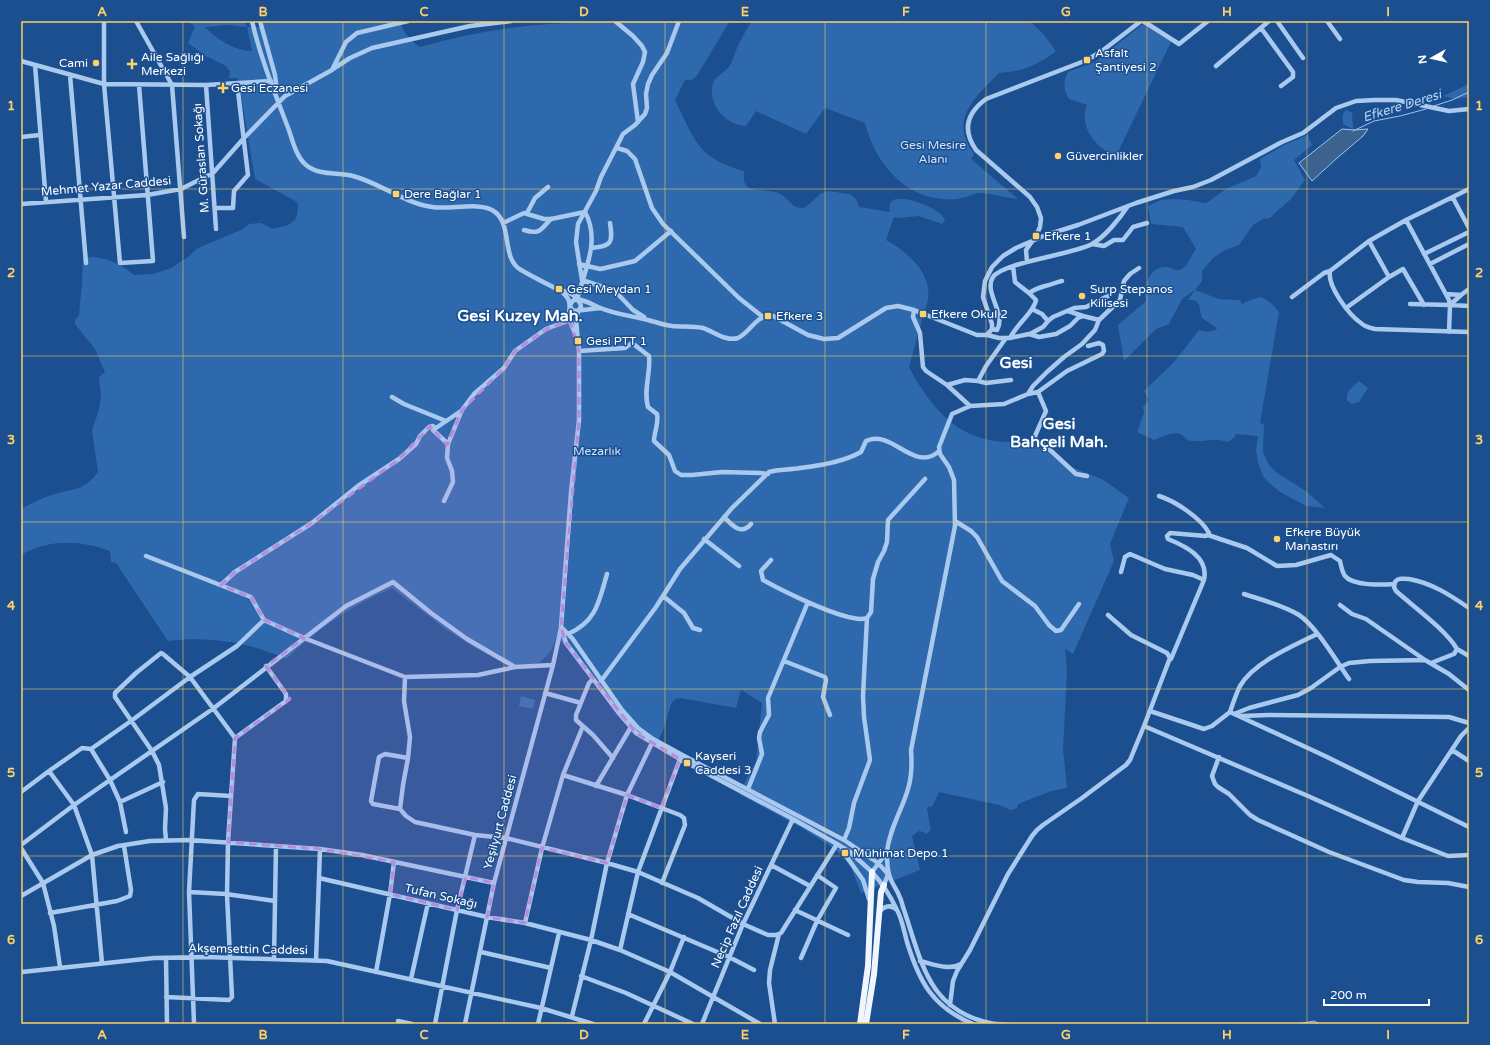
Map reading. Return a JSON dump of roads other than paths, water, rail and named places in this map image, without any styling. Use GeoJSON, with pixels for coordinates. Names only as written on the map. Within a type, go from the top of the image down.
{"type":"FeatureCollection","features":[{"type":"Feature","properties":{"kind":"main road"},"geometry":{"type":"LineString","coordinates":[[860,1024],[868,966],[872,872]]}},
{"type":"Feature","properties":{"kind":"main road"},"geometry":{"type":"LineString","coordinates":[[866,1024],[874,974],[880,892],[884,885]]}},
{"type":"Feature","properties":{"kind":"street"},"geometry":{"type":"LineString","coordinates":[[104,21],[104,84],[120,263],[153,261],[139,85]]}},
{"type":"Feature","properties":{"kind":"street"},"geometry":{"type":"LineString","coordinates":[[136,21],[172,85],[184,237]]}},
{"type":"Feature","properties":{"kind":"street"},"geometry":{"type":"LineString","coordinates":[[252,21],[255,35],[278,102],[300,157],[306,165],[313,170],[320,172],[352,175],[380,185],[406,199],[431,207],[485,207],[493,210],[503,223],[511,258],[516,267],[558,289],[572,294],[582,305],[578,311],[576,320],[578,341]]}},
{"type":"Feature","properties":{"kind":"street"},"geometry":{"type":"LineString","coordinates":[[260,21],[275,75],[278,102]]}},
{"type":"Feature","properties":{"kind":"street"},"geometry":{"type":"LineString","coordinates":[[332,70],[346,42],[357,33],[408,21]]}},
{"type":"Feature","properties":{"kind":"street","name":"Mehmet Yazar Caddesi"},"geometry":{"type":"LineString","coordinates":[[21,204],[147,195],[180,189],[213,173],[278,102],[297,88],[323,76],[350,58],[372,48],[470,26],[511,21]]}},
{"type":"Feature","properties":{"kind":"street"},"geometry":{"type":"LineString","coordinates":[[615,21],[634,36],[645,52],[643,62],[632,84],[638,122]]}},
{"type":"Feature","properties":{"kind":"street"},"geometry":{"type":"LineString","coordinates":[[582,280],[576,242],[576,229],[623,134],[638,122],[646,111],[647,90],[650,79],[667,53],[679,21]]}},
{"type":"Feature","properties":{"kind":"street"},"geometry":{"type":"LineString","coordinates":[[1027,262],[1026,250],[1040,227],[1041,218],[1039,210],[1030,197],[976,150],[971,143],[968,133],[968,126],[972,112],[986,99],[1087,60],[1107,48],[1142,21],[1179,44],[1208,21]]}},
{"type":"Feature","properties":{"kind":"street"},"geometry":{"type":"LineString","coordinates":[[1216,66],[1269,21]]}},
{"type":"Feature","properties":{"kind":"street"},"geometry":{"type":"LineString","coordinates":[[1277,21],[1303,58]]}},
{"type":"Feature","properties":{"kind":"street"},"geometry":{"type":"LineString","coordinates":[[1327,21],[1340,39]]}},
{"type":"Feature","properties":{"kind":"street"},"geometry":{"type":"LineString","coordinates":[[1261,28],[1293,72],[1292,77],[1281,86]]}},
{"type":"Feature","properties":{"kind":"street"},"geometry":{"type":"LineString","coordinates":[[21,61],[104,84],[206,85],[271,81]]}},
{"type":"Feature","properties":{"kind":"street"},"geometry":{"type":"LineString","coordinates":[[35,65],[46,202]]}},
{"type":"Feature","properties":{"kind":"street"},"geometry":{"type":"LineString","coordinates":[[70,75],[86,262]]}},
{"type":"Feature","properties":{"kind":"street"},"geometry":{"type":"LineString","coordinates":[[215,208],[233,208],[234,191],[248,175],[237,83]]}},
{"type":"Feature","properties":{"kind":"street","name":"M. Güraslan Sokağı"},"geometry":{"type":"LineString","coordinates":[[206,85],[216,229]]}},
{"type":"Feature","properties":{"kind":"street"},"geometry":{"type":"LineString","coordinates":[[987,335],[992,329],[992,324],[983,297],[985,281],[992,267],[1003,256],[1033,240],[1128,206],[1210,180],[1282,142],[1303,133],[1336,108],[1356,101],[1396,100],[1449,111],[1469,109]]}},
{"type":"Feature","properties":{"kind":"street"},"geometry":{"type":"LineString","coordinates":[[21,137],[40,135]]}},
{"type":"Feature","properties":{"kind":"street"},"geometry":{"type":"LineString","coordinates":[[617,148],[627,151],[635,159],[654,212],[663,224],[739,298],[763,317]]}},
{"type":"Feature","properties":{"kind":"street"},"geometry":{"type":"LineString","coordinates":[[527,213],[536,198],[548,187]]}},
{"type":"Feature","properties":{"kind":"street"},"geometry":{"type":"LineString","coordinates":[[1292,296],[1324,273],[1330,271],[1369,241],[1406,220],[1469,189]]}},
{"type":"Feature","properties":{"kind":"street"},"geometry":{"type":"LineString","coordinates":[[1452,198],[1469,228]]}},
{"type":"Feature","properties":{"kind":"street"},"geometry":{"type":"LineString","coordinates":[[992,329],[998,330],[1000,323],[999,313],[993,297],[992,278],[996,274],[1013,266],[1069,252],[1092,244],[1108,230],[1128,206]]}},
{"type":"Feature","properties":{"kind":"street"},"geometry":{"type":"LineString","coordinates":[[503,223],[522,213],[527,213],[544,219],[551,219],[585,212]]}},
{"type":"Feature","properties":{"kind":"street"},"geometry":{"type":"LineString","coordinates":[[577,300],[591,248],[591,230],[585,212]]}},
{"type":"Feature","properties":{"kind":"street"},"geometry":{"type":"LineString","coordinates":[[524,230],[536,233],[551,219]]}},
{"type":"Feature","properties":{"kind":"street"},"geometry":{"type":"LineString","coordinates":[[1406,220],[1446,294],[1450,305],[1449,332]]}},
{"type":"Feature","properties":{"kind":"street"},"geometry":{"type":"LineString","coordinates":[[591,248],[603,247],[610,242],[612,238],[610,223]]}},
{"type":"Feature","properties":{"kind":"street"},"geometry":{"type":"LineString","coordinates":[[1092,244],[1104,246],[1114,240],[1123,240],[1134,227],[1146,223]]}},
{"type":"Feature","properties":{"kind":"street"},"geometry":{"type":"LineString","coordinates":[[579,264],[600,269],[635,261],[671,231]]}},
{"type":"Feature","properties":{"kind":"street"},"geometry":{"type":"LineString","coordinates":[[1424,254],[1469,232]]}},
{"type":"Feature","properties":{"kind":"street"},"geometry":{"type":"LineString","coordinates":[[1369,241],[1389,277]]}},
{"type":"Feature","properties":{"kind":"street"},"geometry":{"type":"LineString","coordinates":[[1430,264],[1469,244]]}},
{"type":"Feature","properties":{"kind":"street"},"geometry":{"type":"LineString","coordinates":[[978,381],[986,366],[1018,324],[1035,306],[1036,300],[1015,282],[1013,266]]}},
{"type":"Feature","properties":{"kind":"street"},"geometry":{"type":"LineString","coordinates":[[1028,394],[1033,386],[1047,372],[1082,344],[1095,330],[1099,320],[1120,300],[1124,282],[1130,274],[1139,268]]}},
{"type":"Feature","properties":{"kind":"street"},"geometry":{"type":"LineString","coordinates":[[1346,308],[1403,268],[1424,305]]}},
{"type":"Feature","properties":{"kind":"street"},"geometry":{"type":"LineString","coordinates":[[1330,271],[1330,277],[1336,292],[1346,308],[1358,322],[1371,328],[1469,332]]}},
{"type":"Feature","properties":{"kind":"street"},"geometry":{"type":"LineString","coordinates":[[582,280],[615,291],[637,313],[655,322]]}},
{"type":"Feature","properties":{"kind":"street"},"geometry":{"type":"LineString","coordinates":[[1029,293],[1037,287],[1062,281]]}},
{"type":"Feature","properties":{"kind":"street"},"geometry":{"type":"LineString","coordinates":[[558,289],[566,296],[573,311],[601,308]]}},
{"type":"Feature","properties":{"kind":"street"},"geometry":{"type":"LineString","coordinates":[[1450,305],[1469,289]]}},
{"type":"Feature","properties":{"kind":"street"},"geometry":{"type":"LineString","coordinates":[[1446,294],[1461,295]]}},
{"type":"Feature","properties":{"kind":"street"},"geometry":{"type":"LineString","coordinates":[[578,341],[570,320],[570,305],[574,300],[587,302],[601,308],[672,326],[703,328],[726,338],[738,338],[747,331],[754,322],[763,317],[773,316],[808,335],[824,339],[838,338],[886,308],[898,306],[914,310],[978,335],[1008,338],[1029,334],[1044,327],[1053,317],[1068,311],[1086,307],[1108,296]]}},
{"type":"Feature","properties":{"kind":"street"},"geometry":{"type":"LineString","coordinates":[[1410,304],[1469,306]]}},
{"type":"Feature","properties":{"kind":"street"},"geometry":{"type":"LineString","coordinates":[[1032,309],[1042,314],[1048,321]]}},
{"type":"Feature","properties":{"kind":"street"},"geometry":{"type":"LineString","coordinates":[[914,310],[913,317],[920,333],[923,367],[926,371],[947,385],[970,406]]}},
{"type":"Feature","properties":{"kind":"street"},"geometry":{"type":"LineString","coordinates":[[1068,311],[1099,320]]}},
{"type":"Feature","properties":{"kind":"street"},"geometry":{"type":"LineString","coordinates":[[1029,334],[1039,337],[1056,334],[1083,316]]}},
{"type":"Feature","properties":{"kind":"street"},"geometry":{"type":"LineString","coordinates":[[444,501],[453,482],[452,471],[447,458],[448,444],[462,410],[474,394],[504,368],[515,351],[546,329],[570,320]]}},
{"type":"Feature","properties":{"kind":"street","name":"Yeşilyurt Caddesi"},"geometry":{"type":"LineString","coordinates":[[465,1024],[494,883],[553,665],[561,626],[571,492],[579,420],[578,341]]}},
{"type":"Feature","properties":{"kind":"street"},"geometry":{"type":"LineString","coordinates":[[884,885],[888,874],[888,852],[895,823],[909,788],[912,770],[912,750],[937,613],[953,540],[955,521],[954,480],[949,467],[939,451],[941,441],[952,414],[970,406],[1004,404],[1028,394],[1038,392],[1067,371],[1102,354],[1104,351],[1103,346],[1099,342],[1088,346]]}},
{"type":"Feature","properties":{"kind":"street"},"geometry":{"type":"LineString","coordinates":[[579,351],[625,348],[632,343],[649,356],[649,374],[646,395],[648,407],[657,414],[658,419],[654,441],[669,455],[675,471],[681,475],[722,472],[768,474]]}},
{"type":"Feature","properties":{"kind":"street"},"geometry":{"type":"LineString","coordinates":[[947,385],[965,380],[986,383],[1011,380]]}},
{"type":"Feature","properties":{"kind":"street"},"geometry":{"type":"LineString","coordinates":[[1038,392],[1046,411],[1035,439],[1049,449],[1076,474],[1087,476]]}},
{"type":"Feature","properties":{"kind":"street"},"geometry":{"type":"LineString","coordinates":[[392,397],[404,404],[446,421]]}},
{"type":"Feature","properties":{"kind":"street"},"geometry":{"type":"LineString","coordinates":[[435,428],[462,410]]}},
{"type":"Feature","properties":{"kind":"street"},"geometry":{"type":"LineString","coordinates":[[221,585],[235,572],[312,523],[358,486],[398,459],[416,444],[420,436],[430,426],[435,428]]}},
{"type":"Feature","properties":{"kind":"street"},"geometry":{"type":"LineString","coordinates":[[435,428],[433,430],[448,444]]}},
{"type":"Feature","properties":{"kind":"street"},"geometry":{"type":"LineString","coordinates":[[601,680],[680,569],[704,539],[768,474],[776,470],[802,468],[846,458],[861,452],[866,441],[871,440],[890,443],[917,457],[930,456],[939,451]]}},
{"type":"Feature","properties":{"kind":"street"},"geometry":{"type":"LineString","coordinates":[[844,840],[849,828],[854,804],[870,760],[864,718],[863,696],[867,618],[871,612],[873,579],[878,562],[886,545],[888,520],[926,479]]}},
{"type":"Feature","properties":{"kind":"street"},"geometry":{"type":"LineString","coordinates":[[1160,496],[1183,507],[1208,531],[1208,535]]}},
{"type":"Feature","properties":{"kind":"street"},"geometry":{"type":"LineString","coordinates":[[724,517],[738,529],[746,528],[751,524]]}},
{"type":"Feature","properties":{"kind":"street"},"geometry":{"type":"LineString","coordinates":[[955,521],[971,531],[977,537],[1002,580],[1035,606],[1049,625],[1056,631],[1061,630],[1079,604]]}},
{"type":"Feature","properties":{"kind":"street"},"geometry":{"type":"LineString","coordinates":[[950,1005],[953,981],[1008,874],[1032,836],[1043,824],[1126,765],[1130,760],[1206,572],[1204,565],[1199,559],[1183,546],[1168,539],[1167,536],[1170,533],[1208,535],[1247,548],[1277,566],[1296,565],[1331,556],[1340,561],[1344,574],[1349,579],[1376,585],[1394,584]]}},
{"type":"Feature","properties":{"kind":"street"},"geometry":{"type":"LineString","coordinates":[[704,539],[738,566]]}},
{"type":"Feature","properties":{"kind":"street"},"geometry":{"type":"LineString","coordinates":[[1121,572],[1125,557],[1130,554],[1165,569],[1193,575],[1204,580]]}},
{"type":"Feature","properties":{"kind":"street"},"geometry":{"type":"LineString","coordinates":[[146,556],[251,597],[264,620],[304,638],[405,677],[478,675],[515,667],[553,665]]}},
{"type":"Feature","properties":{"kind":"street"},"geometry":{"type":"LineString","coordinates":[[771,560],[761,571],[763,580],[808,602],[854,619],[860,620],[867,618]]}},
{"type":"Feature","properties":{"kind":"street"},"geometry":{"type":"LineString","coordinates":[[568,634],[584,625],[592,616],[597,606],[607,574]]}},
{"type":"Feature","properties":{"kind":"street"},"geometry":{"type":"LineString","coordinates":[[1394,584],[1396,580],[1401,578],[1420,581],[1444,592],[1469,608]]}},
{"type":"Feature","properties":{"kind":"street"},"geometry":{"type":"LineString","coordinates":[[21,845],[74,805],[214,708],[266,666],[346,606],[392,582],[467,639],[515,667]]}},
{"type":"Feature","properties":{"kind":"street"},"geometry":{"type":"LineString","coordinates":[[1394,584],[1396,591],[1429,619],[1453,642],[1457,649],[1469,656]]}},
{"type":"Feature","properties":{"kind":"street"},"geometry":{"type":"LineString","coordinates":[[1244,594],[1290,610],[1309,623],[1349,679]]}},
{"type":"Feature","properties":{"kind":"street"},"geometry":{"type":"LineString","coordinates":[[662,596],[684,613],[693,628],[700,630]]}},
{"type":"Feature","properties":{"kind":"street"},"geometry":{"type":"LineString","coordinates":[[748,789],[762,754],[759,738],[760,732],[768,716],[768,698],[808,602]]}},
{"type":"Feature","properties":{"kind":"street"},"geometry":{"type":"LineString","coordinates":[[1340,604],[1352,614],[1366,619],[1425,660],[1449,674],[1469,690]]}},
{"type":"Feature","properties":{"kind":"street"},"geometry":{"type":"LineString","coordinates":[[1108,615],[1131,635],[1169,654],[1170,660]]}},
{"type":"Feature","properties":{"kind":"street"},"geometry":{"type":"LineString","coordinates":[[21,792],[82,748],[91,749],[190,677],[238,646],[264,620]]}},
{"type":"Feature","properties":{"kind":"street"},"geometry":{"type":"LineString","coordinates":[[561,626],[622,710],[638,728],[680,754],[844,840],[878,863],[888,874],[899,894],[920,961],[931,983],[950,1005],[969,1017],[981,1022],[994,1024]]}},
{"type":"Feature","properties":{"kind":"street"},"geometry":{"type":"LineString","coordinates":[[561,626],[566,643],[636,733],[680,759],[837,844],[850,852],[872,872],[884,885],[898,911],[913,963],[926,987],[937,1002],[947,1010],[973,1024]]}},
{"type":"Feature","properties":{"kind":"street"},"geometry":{"type":"LineString","coordinates":[[1232,713],[1241,685],[1251,674],[1264,663],[1316,634]]}},
{"type":"Feature","properties":{"kind":"street"},"geometry":{"type":"LineString","coordinates":[[1431,663],[1454,654],[1457,649]]}},
{"type":"Feature","properties":{"kind":"street"},"geometry":{"type":"LineString","coordinates":[[166,840],[166,808],[163,782],[159,765],[152,751],[114,697],[115,693],[158,655],[163,654],[190,677],[235,738],[228,842],[228,895],[233,994],[231,999],[166,997]]}},
{"type":"Feature","properties":{"kind":"street"},"geometry":{"type":"LineString","coordinates":[[1150,711],[1204,729],[1212,726],[1232,713],[1298,695],[1311,688],[1340,667],[1349,663],[1358,661],[1425,660]]}},
{"type":"Feature","properties":{"kind":"street"},"geometry":{"type":"LineString","coordinates":[[784,661],[825,677],[826,680],[823,698],[830,715]]}},
{"type":"Feature","properties":{"kind":"street"},"geometry":{"type":"LineString","coordinates":[[235,738],[286,700],[286,694],[266,666]]}},
{"type":"Feature","properties":{"kind":"street"},"geometry":{"type":"LineString","coordinates":[[400,809],[410,737],[404,701],[405,677]]}},
{"type":"Feature","properties":{"kind":"street"},"geometry":{"type":"LineString","coordinates":[[593,679],[589,683],[581,703],[576,718],[577,722],[593,735],[613,758]]}},
{"type":"Feature","properties":{"kind":"street"},"geometry":{"type":"LineString","coordinates":[[545,693],[581,703]]}},
{"type":"Feature","properties":{"kind":"street"},"geometry":{"type":"LineString","coordinates":[[1232,713],[1418,801],[1469,827]]}},
{"type":"Feature","properties":{"kind":"street"},"geometry":{"type":"LineString","coordinates":[[1240,716],[1449,717],[1469,723]]}},
{"type":"Feature","properties":{"kind":"street"},"geometry":{"type":"LineString","coordinates":[[525,923],[542,848],[563,775],[583,726]]}},
{"type":"Feature","properties":{"kind":"street"},"geometry":{"type":"LineString","coordinates":[[596,786],[631,726]]}},
{"type":"Feature","properties":{"kind":"street"},"geometry":{"type":"LineString","coordinates":[[1144,726],[1219,757],[1402,838],[1448,856],[1469,855]]}},
{"type":"Feature","properties":{"kind":"street"},"geometry":{"type":"LineString","coordinates":[[1402,838],[1418,801],[1461,736],[1469,728]]}},
{"type":"Feature","properties":{"kind":"street"},"geometry":{"type":"LineString","coordinates":[[572,1016],[591,940],[607,863],[627,795],[652,743]]}},
{"type":"Feature","properties":{"kind":"street"},"geometry":{"type":"LineString","coordinates":[[91,749],[110,780],[120,802],[126,832]]}},
{"type":"Feature","properties":{"kind":"street"},"geometry":{"type":"LineString","coordinates":[[1452,750],[1469,762]]}},
{"type":"Feature","properties":{"kind":"street"},"geometry":{"type":"LineString","coordinates":[[408,758],[385,754],[381,755],[378,759],[372,794],[371,801],[373,804],[400,809],[406,816],[415,822],[475,835],[506,838],[638,872],[698,898],[743,924],[768,935],[779,934]]}},
{"type":"Feature","properties":{"kind":"street"},"geometry":{"type":"LineString","coordinates":[[1219,757],[1212,776],[1215,784],[1229,794],[1250,815],[1258,820],[1329,852],[1404,880],[1448,883],[1469,887]]}},
{"type":"Feature","properties":{"kind":"street"},"geometry":{"type":"LineString","coordinates":[[620,950],[638,872],[680,759]]}},
{"type":"Feature","properties":{"kind":"street"},"geometry":{"type":"LineString","coordinates":[[49,771],[74,805],[92,855],[102,963]]}},
{"type":"Feature","properties":{"kind":"street"},"geometry":{"type":"LineString","coordinates":[[563,775],[627,795],[680,815],[684,818],[685,822],[662,883]]}},
{"type":"Feature","properties":{"kind":"street"},"geometry":{"type":"LineString","coordinates":[[120,802],[163,782]]}},
{"type":"Feature","properties":{"kind":"street"},"geometry":{"type":"LineString","coordinates":[[194,1022],[189,892],[194,800],[198,794],[231,796]]}},
{"type":"Feature","properties":{"kind":"street","name":"Necip Fazıl Caddesi"},"geometry":{"type":"LineString","coordinates":[[702,1024],[743,924],[793,819]]}},
{"type":"Feature","properties":{"kind":"street"},"geometry":{"type":"LineString","coordinates":[[435,1024],[457,910],[475,835]]}},
{"type":"Feature","properties":{"kind":"street"},"geometry":{"type":"LineString","coordinates":[[21,896],[92,855],[124,846],[150,841],[166,840],[228,842],[320,849],[362,855],[494,883]]}},
{"type":"Feature","properties":{"kind":"street"},"geometry":{"type":"LineString","coordinates":[[775,1024],[769,983],[770,970],[779,934],[837,844]]}},
{"type":"Feature","properties":{"kind":"street"},"geometry":{"type":"LineString","coordinates":[[837,844],[845,853],[863,880],[869,895],[871,909]]}},
{"type":"Feature","properties":{"kind":"street"},"geometry":{"type":"LineString","coordinates":[[50,913],[120,900],[130,896],[131,890],[124,846]]}},
{"type":"Feature","properties":{"kind":"street"},"geometry":{"type":"LineString","coordinates":[[274,960],[276,846]]}},
{"type":"Feature","properties":{"kind":"street"},"geometry":{"type":"LineString","coordinates":[[21,848],[43,883],[60,967]]}},
{"type":"Feature","properties":{"kind":"street"},"geometry":{"type":"LineString","coordinates":[[316,961],[320,849]]}},
{"type":"Feature","properties":{"kind":"street"},"geometry":{"type":"LineString","coordinates":[[872,872],[888,852]]}},
{"type":"Feature","properties":{"kind":"street","name":"Tufan Sokağı"},"geometry":{"type":"LineString","coordinates":[[376,972],[390,894],[394,862]]}},
{"type":"Feature","properties":{"kind":"street"},"geometry":{"type":"LineString","coordinates":[[771,865],[810,886]]}},
{"type":"Feature","properties":{"kind":"street"},"geometry":{"type":"LineString","coordinates":[[801,958],[817,921],[836,888],[817,875]]}},
{"type":"Feature","properties":{"kind":"street"},"geometry":{"type":"LineString","coordinates":[[319,878],[390,894]]}},
{"type":"Feature","properties":{"kind":"street"},"geometry":{"type":"LineString","coordinates":[[189,892],[275,901]]}},
{"type":"Feature","properties":{"kind":"street","name":"Tufan Sokağı"},"geometry":{"type":"LineString","coordinates":[[390,894],[487,917],[525,923],[559,933],[591,940],[620,950],[670,972],[760,1024]]}},
{"type":"Feature","properties":{"kind":"street"},"geometry":{"type":"LineString","coordinates":[[411,979],[428,903]]}},
{"type":"Feature","properties":{"kind":"street"},"geometry":{"type":"LineString","coordinates":[[878,915],[879,912],[885,907],[892,906],[898,911]]}},
{"type":"Feature","properties":{"kind":"street"},"geometry":{"type":"LineString","coordinates":[[795,910],[848,935]]}},
{"type":"Feature","properties":{"kind":"street"},"geometry":{"type":"LineString","coordinates":[[628,914],[684,937],[754,970]]}},
{"type":"Feature","properties":{"kind":"street"},"geometry":{"type":"LineString","coordinates":[[538,1024],[559,933]]}},
{"type":"Feature","properties":{"kind":"street"},"geometry":{"type":"LineString","coordinates":[[644,1024],[670,972],[684,937]]}},
{"type":"Feature","properties":{"kind":"street"},"geometry":{"type":"LineString","coordinates":[[481,952],[551,968]]}},
{"type":"Feature","properties":{"kind":"street","name":"Akşemsettin Caddesi"},"geometry":{"type":"LineString","coordinates":[[22,972],[102,963],[192,957],[327,962],[542,1008],[572,1016],[593,1024]]}},
{"type":"Feature","properties":{"kind":"street"},"geometry":{"type":"LineString","coordinates":[[166,958],[166,1024]]}},
{"type":"Feature","properties":{"kind":"street"},"geometry":{"type":"LineString","coordinates":[[920,961],[938,966],[953,967],[960,965],[963,962]]}},
{"type":"Feature","properties":{"kind":"street"},"geometry":{"type":"LineString","coordinates":[[582,976],[626,993],[693,1024]]}},
{"type":"Feature","properties":{"kind":"street"},"geometry":{"type":"LineString","coordinates":[[398,1021],[412,1024]]}},
{"type":"Feature","properties":{"kind":"waterway","name":"Efkere Deresi"},"geometry":{"type":"LineString","coordinates":[[1434,106],[1469,92]]}},
{"type":"Feature","properties":{"kind":"waterway","name":"Efkere Deresi"},"geometry":{"type":"LineString","coordinates":[[1353,131],[1374,121],[1426,109]]}},
{"type":"Feature","properties":{"kind":"waterway"},"geometry":{"type":"LineString","coordinates":[[1297,1024],[1314,1021],[1320,1024]]}},
{"type":"Feature","properties":{"kind":"waterway"},"geometry":{"type":"LineString","coordinates":[[994,1022],[1017,1024]]}},
{"type":"Feature","properties":{"kind":"place","name":"Asfalt Şantiyesi 2"},"geometry":{"type":"Point","coordinates":[1087,60]}},
{"type":"Feature","properties":{"kind":"place","name":"Cami"},"geometry":{"type":"Point","coordinates":[96,63]}},
{"type":"Feature","properties":{"kind":"place","name":"Aile Sağlığı Merkezi"},"geometry":{"type":"Point","coordinates":[132,64]}},
{"type":"Feature","properties":{"kind":"place","name":"Gesi Eczanesi"},"geometry":{"type":"Point","coordinates":[223,88]}},
{"type":"Feature","properties":{"kind":"place","name":"Güvercinlikler"},"geometry":{"type":"Point","coordinates":[1058,156]}},
{"type":"Feature","properties":{"kind":"place","name":"Dere Bağlar 1"},"geometry":{"type":"Point","coordinates":[396,194]}},
{"type":"Feature","properties":{"kind":"place","name":"Efkere 1"},"geometry":{"type":"Point","coordinates":[1036,236]}},
{"type":"Feature","properties":{"kind":"place","name":"Gesi Meydan 1"},"geometry":{"type":"Point","coordinates":[559,289]}},
{"type":"Feature","properties":{"kind":"place","name":"Surp Stepanos Kilisesi"},"geometry":{"type":"Point","coordinates":[1082,296]}},
{"type":"Feature","properties":{"kind":"place","name":"Efkere Okul 2"},"geometry":{"type":"Point","coordinates":[923,314]}},
{"type":"Feature","properties":{"kind":"place","name":"Efkere 3"},"geometry":{"type":"Point","coordinates":[768,316]}},
{"type":"Feature","properties":{"kind":"place","name":"Gesi PTT 1"},"geometry":{"type":"Point","coordinates":[578,341]}},
{"type":"Feature","properties":{"kind":"place","name":"Efkere Büyük Manastırı"},"geometry":{"type":"Point","coordinates":[1277,539]}},
{"type":"Feature","properties":{"kind":"place","name":"Kayseri Caddesi 3"},"geometry":{"type":"Point","coordinates":[687,763]}},
{"type":"Feature","properties":{"kind":"place","name":"Mühimat Depo 1"},"geometry":{"type":"Point","coordinates":[845,853]}},
{"type":"Feature","properties":{"kind":"district","name":"Gesi Kuzey Mah."},"geometry":{"type":"Point","coordinates":[520,316]}},
{"type":"Feature","properties":{"kind":"district","name":"Gesi"},"geometry":{"type":"Point","coordinates":[1016,363]}},
{"type":"Feature","properties":{"kind":"district","name":"Gesi Bahçeli Mah."},"geometry":{"type":"Point","coordinates":[1059,433]}},
{"type":"Feature","properties":{"kind":"park label","name":"Gesi Mesire Alanı"},"geometry":{"type":"Point","coordinates":[933,152]}},
{"type":"Feature","properties":{"kind":"park label","name":"Mezarlık"},"geometry":{"type":"Point","coordinates":[597,451]}}]}
